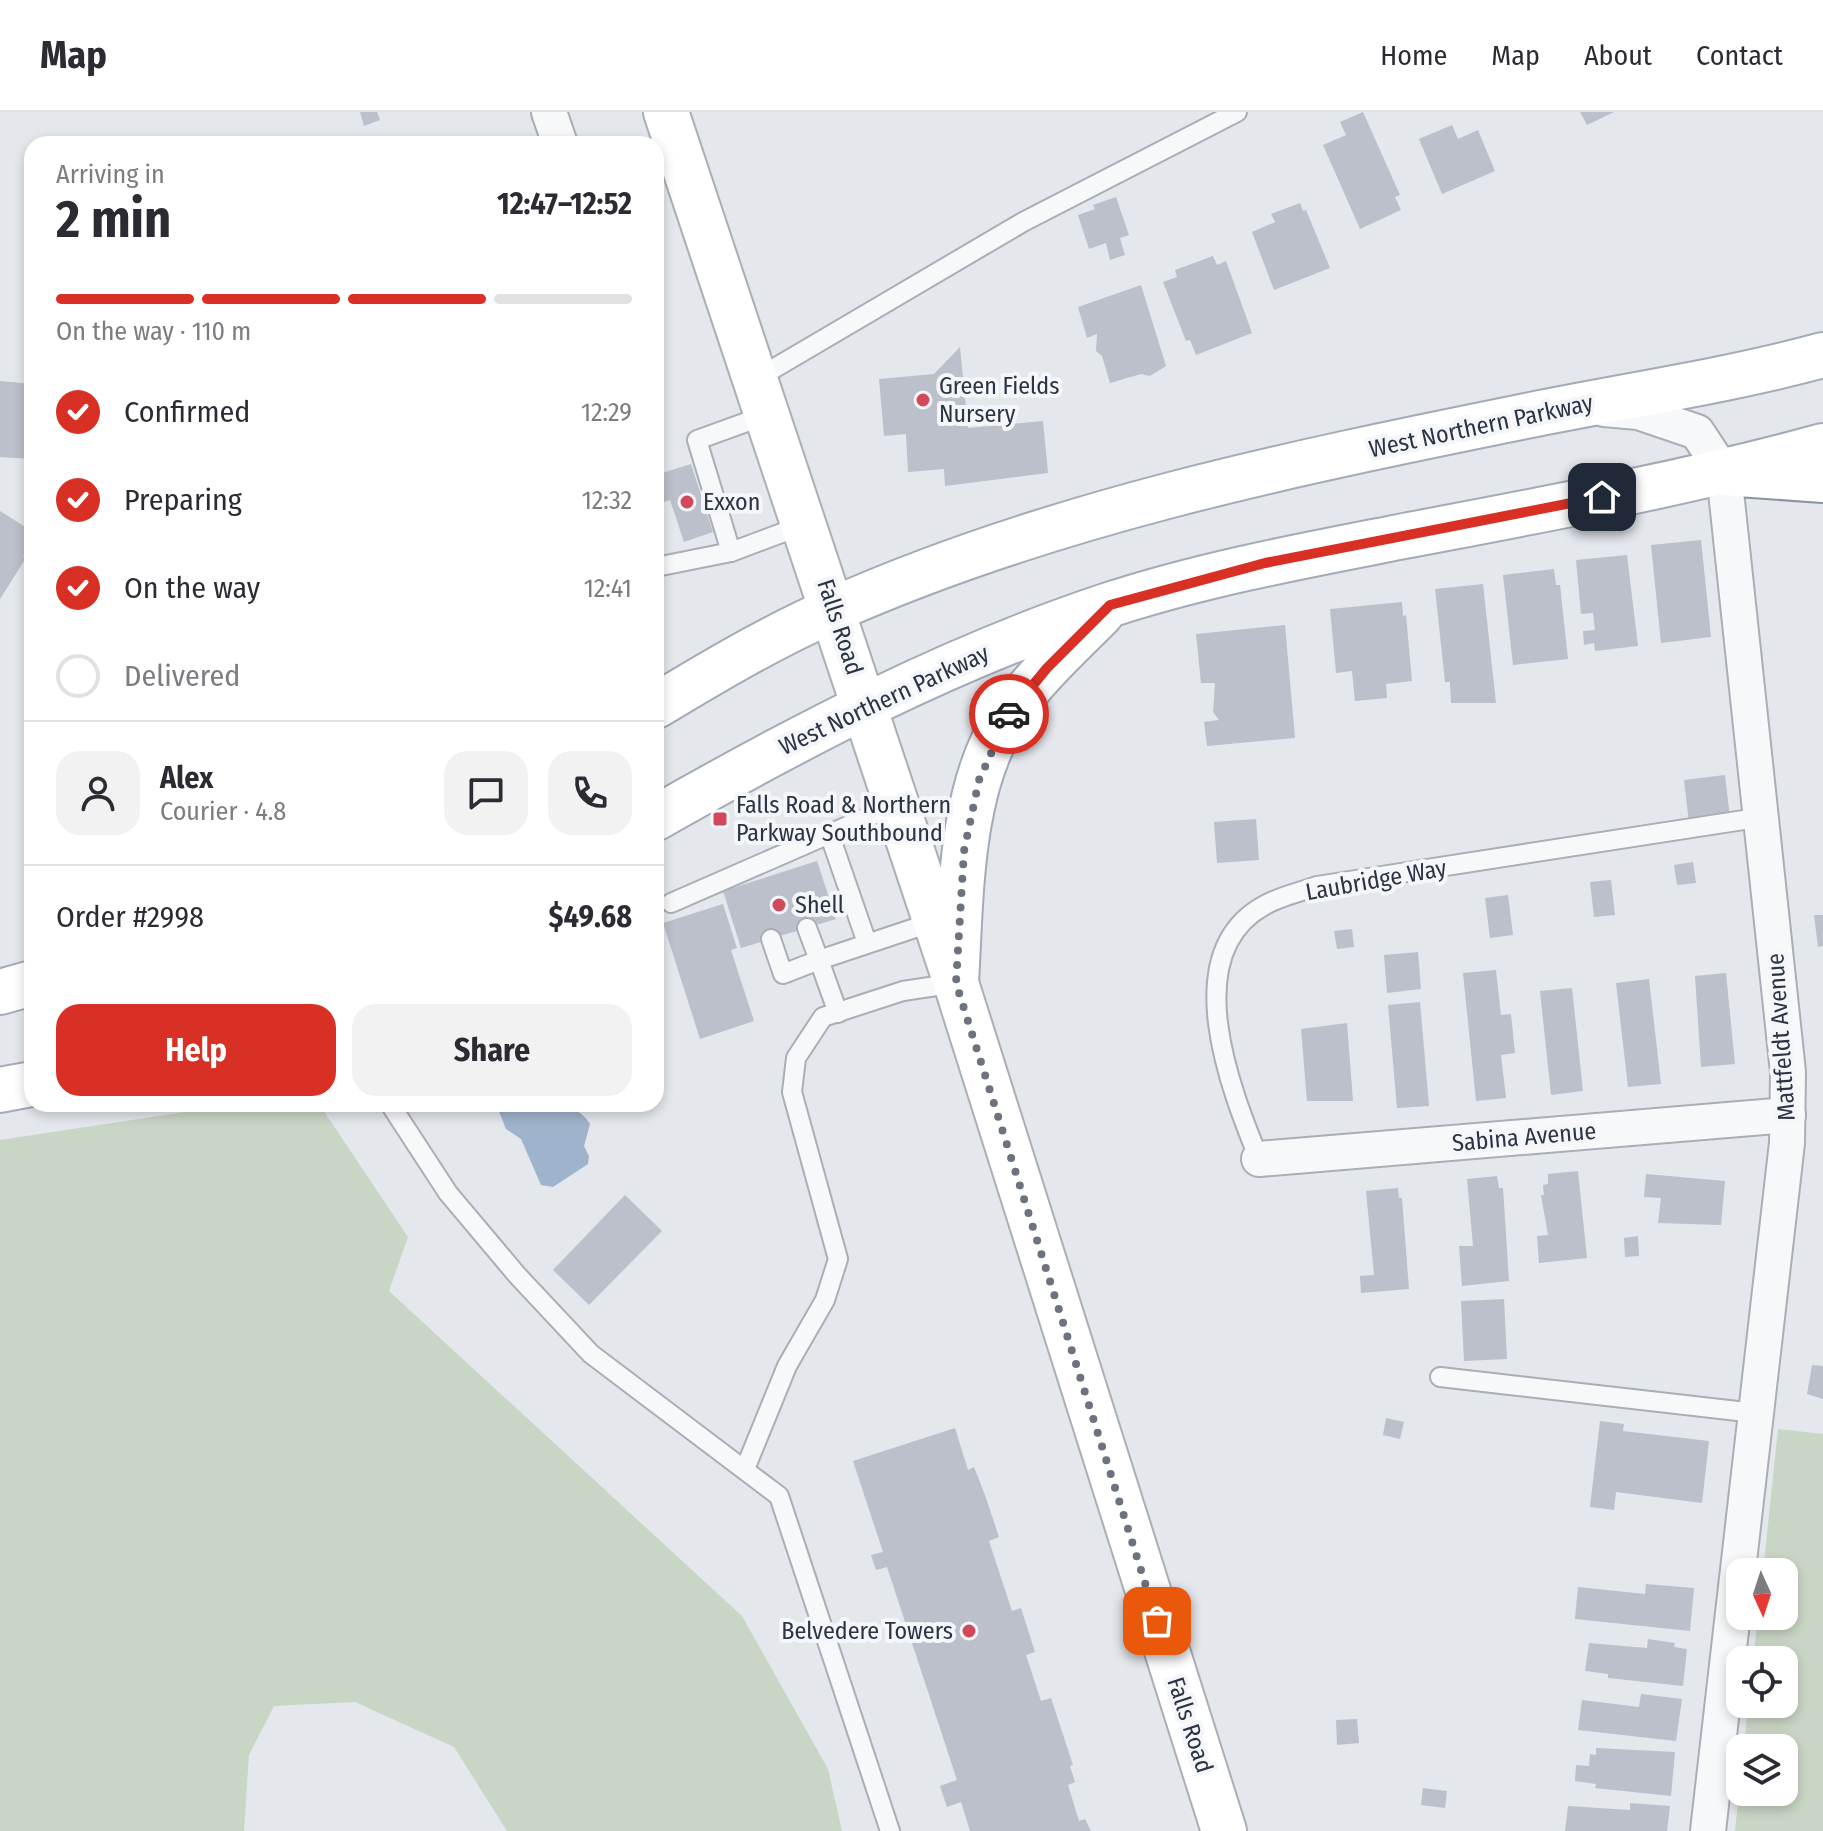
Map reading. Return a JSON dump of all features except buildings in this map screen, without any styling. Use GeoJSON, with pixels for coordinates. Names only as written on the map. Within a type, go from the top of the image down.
{"type":"FeatureCollection","features":[{"type":"Feature","properties":{"kind":"main road","name":"Falls Road"},"geometry":{"type":"LineString","coordinates":[[666,112],[936,921],[1005,1147],[1224,1831]]}},
{"type":"Feature","properties":{"kind":"main road","name":"West Northern Parkway"},"geometry":{"type":"LineString","coordinates":[[664,701],[722,666],[834,609],[987,551],[1129,506],[1274,470],[1567,407],[1768,370],[1823,355]]}},
{"type":"Feature","properties":{"kind":"main road","name":"West Northern Parkway"},"geometry":{"type":"LineString","coordinates":[[664,814],[865,704],[952,663],[1110,605],[1265,563],[1724,473],[1823,446]]}},
{"type":"Feature","properties":{"kind":"main road"},"geometry":{"type":"LineString","coordinates":[[1724,473],[1823,480]]}},
{"type":"Feature","properties":{"kind":"main road"},"geometry":{"type":"LineString","coordinates":[[956,983],[964,851],[979,780],[1008,715],[1047,668],[1110,605]]}},
{"type":"Feature","properties":{"kind":"main road"},"geometry":{"type":"LineString","coordinates":[[0,992],[24,985]]}},
{"type":"Feature","properties":{"kind":"main road"},"geometry":{"type":"LineString","coordinates":[[0,1090],[24,1086]]}},
{"type":"Feature","properties":{"kind":"street"},"geometry":{"type":"LineString","coordinates":[[549,112],[557,136]]}},
{"type":"Feature","properties":{"kind":"street","name":"Mattfeldt Avenue"},"geometry":{"type":"LineString","coordinates":[[1567,407],[1638,412],[1674,422],[1697,432],[1724,473],[1763,817],[1788,1072],[1788,1115],[1708,1831]]}},
{"type":"Feature","properties":{"kind":"street","name":"Sabina Avenue"},"geometry":{"type":"LineString","coordinates":[[1259,1159],[1788,1115]]}},
{"type":"Feature","properties":{"kind":"lane"},"geometry":{"type":"LineString","coordinates":[[731,552],[697,440],[1023,222],[1237,112]]}},
{"type":"Feature","properties":{"kind":"lane"},"geometry":{"type":"LineString","coordinates":[[664,565],[731,552],[805,524]]}},
{"type":"Feature","properties":{"kind":"lane"},"geometry":{"type":"LineString","coordinates":[[671,903],[784,862],[829,833],[898,804]]}},
{"type":"Feature","properties":{"kind":"lane","name":"Laubridge Way"},"geometry":{"type":"LineString","coordinates":[[1259,1159],[1228,1076],[1217,1021],[1216,994],[1218,972],[1239,927],[1264,905],[1317,886],[1763,817]]}},
{"type":"Feature","properties":{"kind":"lane"},"geometry":{"type":"LineString","coordinates":[[829,833],[867,943]]}},
{"type":"Feature","properties":{"kind":"lane"},"geometry":{"type":"LineString","coordinates":[[771,939],[783,974],[936,921]]}},
{"type":"Feature","properties":{"kind":"lane"},"geometry":{"type":"LineString","coordinates":[[807,928],[838,1013]]}},
{"type":"Feature","properties":{"kind":"lane"},"geometry":{"type":"LineString","coordinates":[[745,1469],[787,1366],[825,1300],[838,1259],[792,1092],[796,1058],[823,1017],[903,991],[956,983]]}},
{"type":"Feature","properties":{"kind":"lane"},"geometry":{"type":"LineString","coordinates":[[395,1112],[448,1193],[517,1275],[591,1354],[779,1496],[890,1831]]}},
{"type":"Feature","properties":{"kind":"lane"},"geometry":{"type":"LineString","coordinates":[[1440,1377],[1755,1413]]}},
{"type":"Feature","properties":{"kind":"green space"},"geometry":{"type":"Polygon","coordinates":[[[185,1112],[324,1112],[408,1237],[389,1291],[742,1616],[828,1769],[842,1831],[507,1831],[454,1747],[355,1702],[274,1706],[249,1755],[244,1831],[0,1831],[0,1140],[185,1112]]]}},
{"type":"Feature","properties":{"kind":"green space"},"geometry":{"type":"Polygon","coordinates":[[[1778,1429],[1823,1434],[1823,1831],[1735,1831],[1738,1806],[1798,1806],[1798,1734],[1745,1734],[1747,1718],[1798,1718],[1798,1646],[1755,1646],[1756,1630],[1798,1630],[1798,1558],[1764,1558],[1778,1429]]]}},
{"type":"Feature","properties":{"kind":"water"},"geometry":{"type":"Polygon","coordinates":[[[499,1112],[578,1112],[590,1124],[584,1146],[589,1156],[588,1164],[553,1187],[541,1185],[521,1139],[506,1129],[499,1112]]]}},
{"type":"Feature","properties":{"kind":"way so far"},"geometry":{"type":"LineString","coordinates":[[1009,714],[979,780],[964,851],[956,983],[1005,1147],[1157,1621]]}},
{"type":"Feature","properties":{"kind":"place","name":"Green Fields Nursery"},"geometry":{"type":"Point","coordinates":[923,400]}},
{"type":"Feature","properties":{"kind":"place","name":"Exxon"},"geometry":{"type":"Point","coordinates":[687,502]}},
{"type":"Feature","properties":{"kind":"place","name":"Falls Road & Northern Parkway Southbound"},"geometry":{"type":"Point","coordinates":[720,819]}},
{"type":"Feature","properties":{"kind":"place","name":"Shell"},"geometry":{"type":"Point","coordinates":[779,905]}},
{"type":"Feature","properties":{"kind":"place","name":"Belvedere Towers"},"geometry":{"type":"Point","coordinates":[969,1631]}},
{"type":"Feature","properties":{"kind":"route"},"geometry":{"type":"LineString","coordinates":[[1009,714],[1047,668],[1110,605],[1265,563],[1602,497]]}}]}
